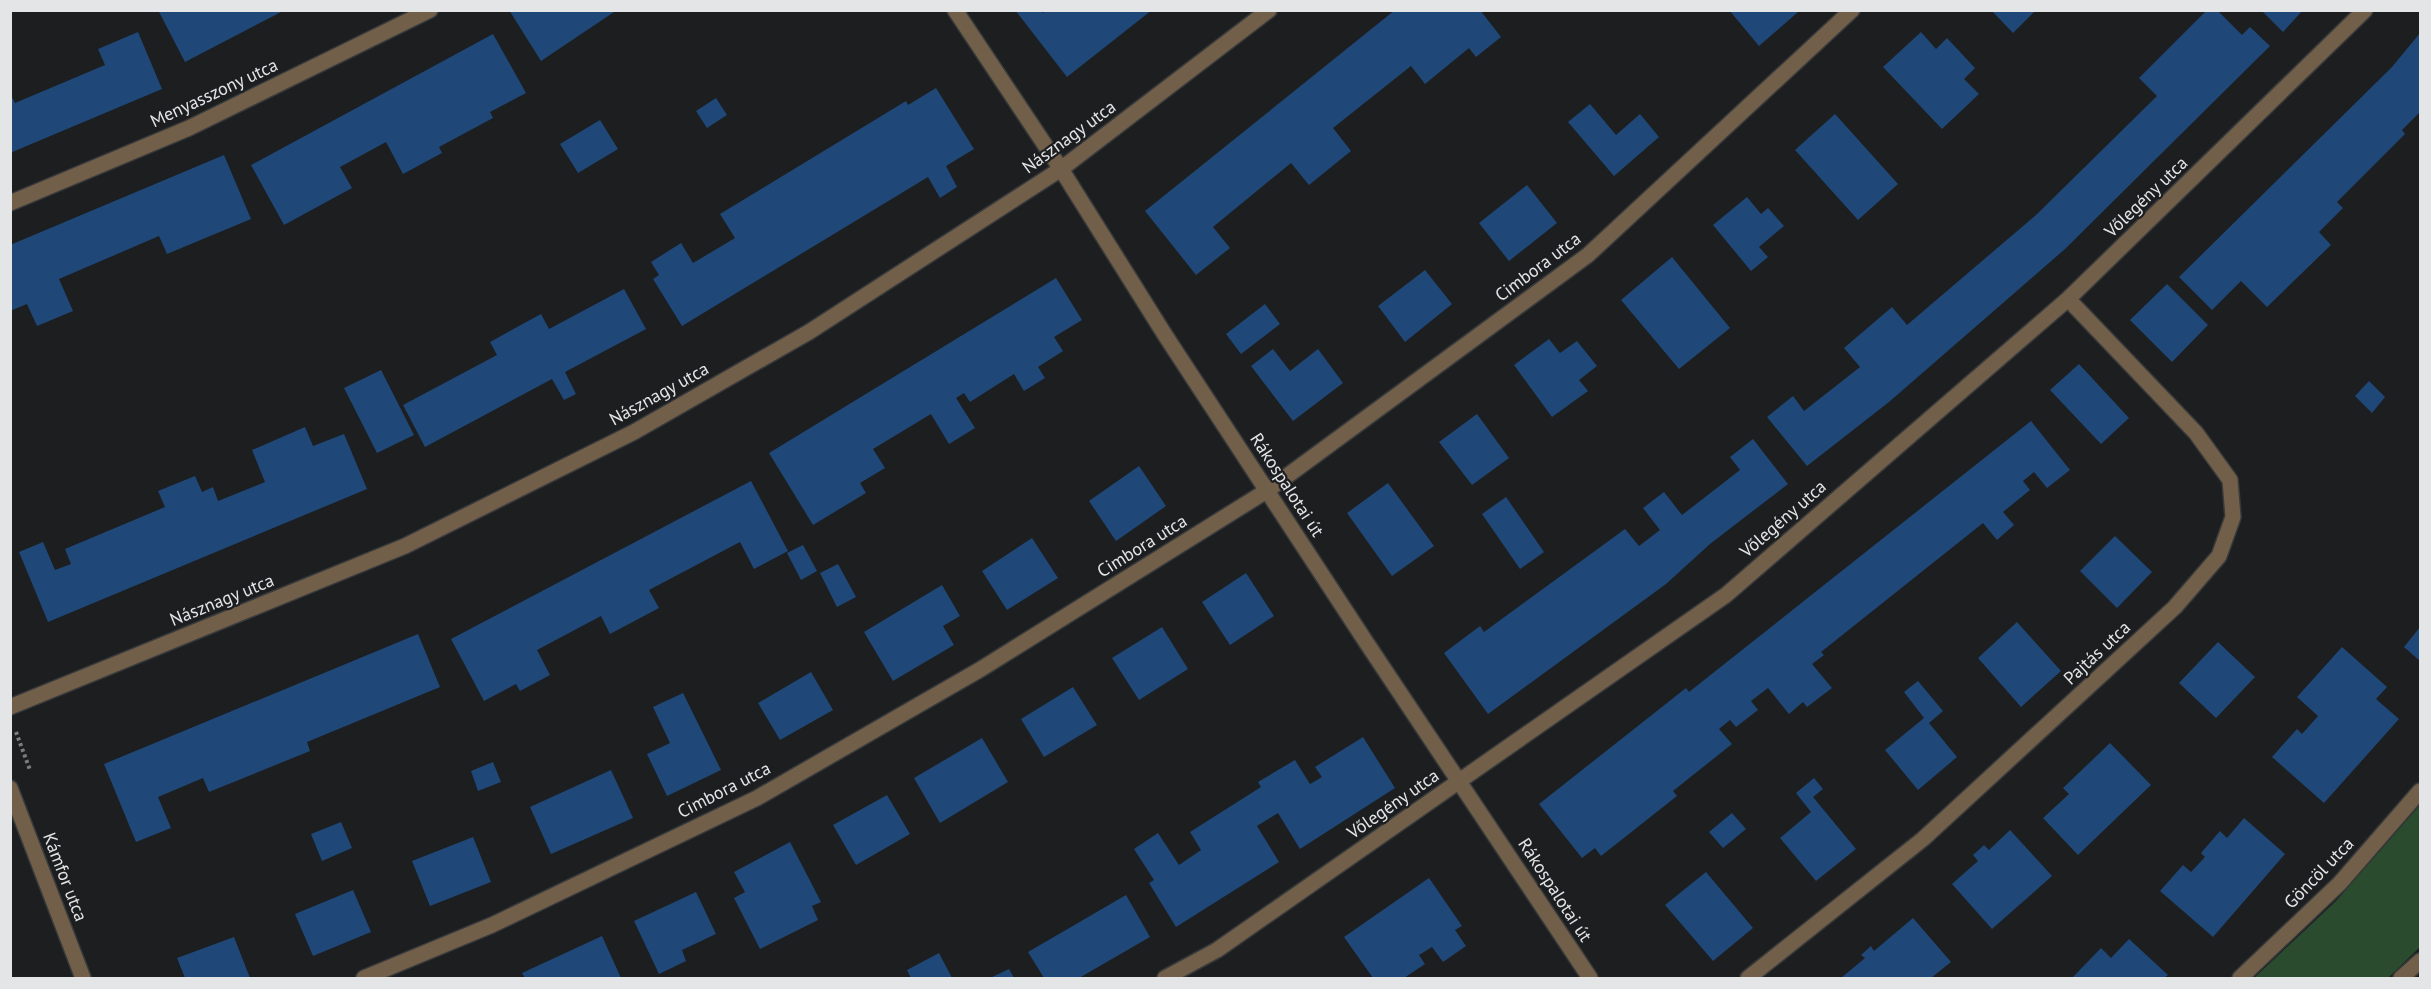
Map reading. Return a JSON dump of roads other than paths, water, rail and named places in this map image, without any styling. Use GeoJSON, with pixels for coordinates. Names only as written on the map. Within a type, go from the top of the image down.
{"type":"FeatureCollection","features":[{"type":"Feature","properties":{"kind":"street","name":"Menyasszony utca"},"geometry":{"type":"LineString","coordinates":[[10,203],[189,128],[430,10]]}},
{"type":"Feature","properties":{"kind":"street","name":"Rákospalotai út"},"geometry":{"type":"LineString","coordinates":[[956,10],[1061,169],[1165,335],[1590,978]]}},
{"type":"Feature","properties":{"kind":"street","name":"Násznagy utca"},"geometry":{"type":"LineString","coordinates":[[10,707],[405,546],[634,432],[809,332],[1061,169],[1269,10]]}},
{"type":"Feature","properties":{"kind":"street","name":"Cimbora utca"},"geometry":{"type":"LineString","coordinates":[[364,978],[492,925],[757,798],[981,669],[1268,490],[1588,255],[1852,10]]}},
{"type":"Feature","properties":{"kind":"street","name":"Vőlegény utca"},"geometry":{"type":"LineString","coordinates":[[1165,978],[1217,950],[1726,595],[2068,299],[2365,10]]}},
{"type":"Feature","properties":{"kind":"street","name":"Pajtás utca"},"geometry":{"type":"LineString","coordinates":[[1748,978],[1923,839],[2175,607],[2219,556],[2233,517],[2230,480],[2196,433],[2068,299]]}},
{"type":"Feature","properties":{"kind":"street","name":"Kámfor utca"},"geometry":{"type":"LineString","coordinates":[[10,788],[82,978]]}},
{"type":"Feature","properties":{"kind":"street","name":"Göncöl utca"},"geometry":{"type":"LineString","coordinates":[[2240,978],[2340,883],[2421,791]]}},
{"type":"Feature","properties":{"kind":"street"},"geometry":{"type":"LineString","coordinates":[[2401,978],[2421,961]]}}]}
